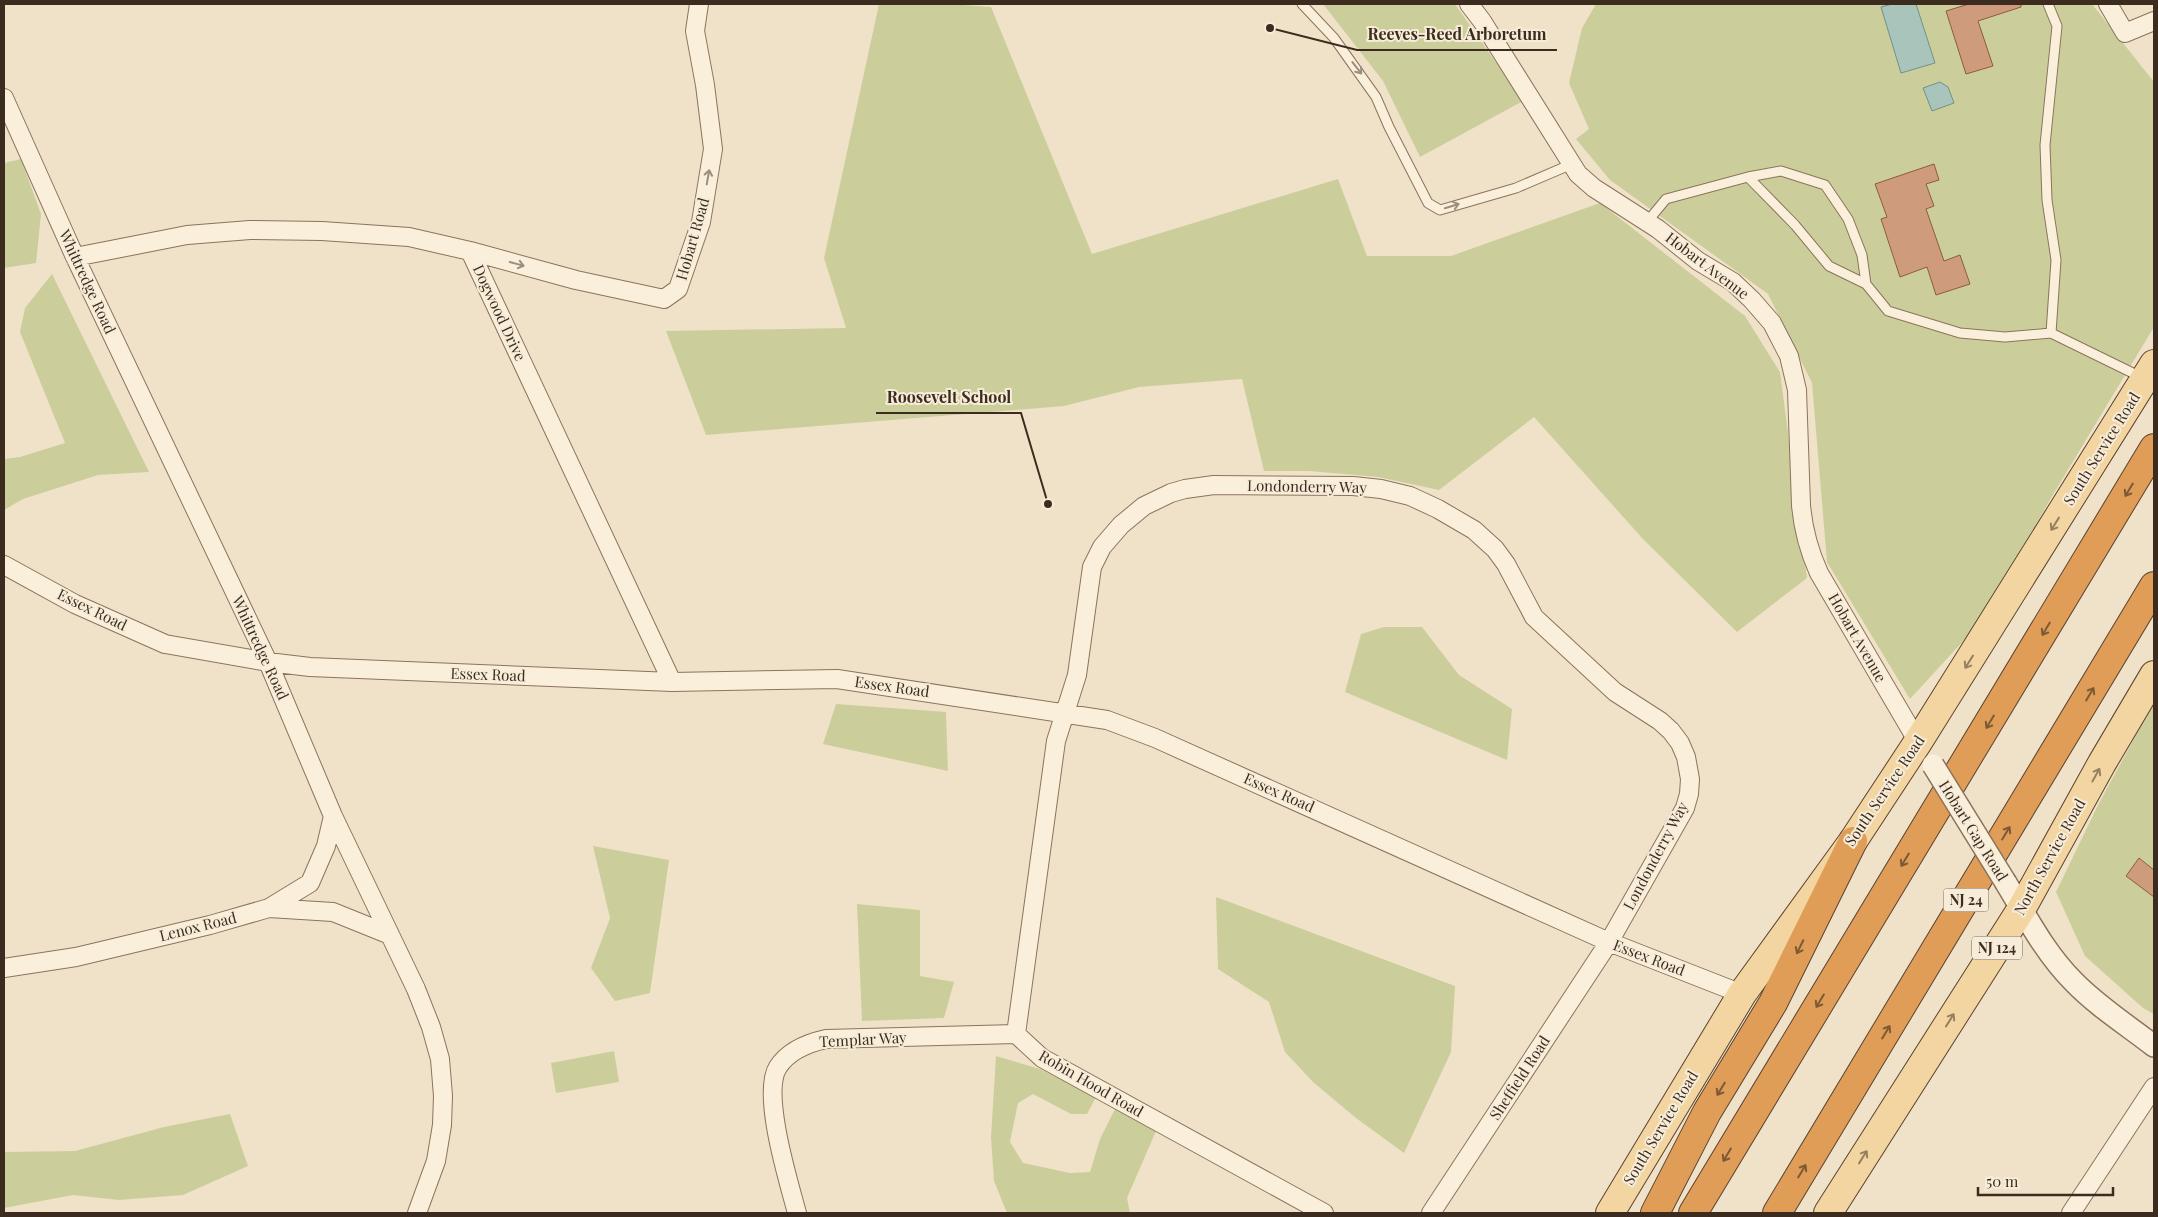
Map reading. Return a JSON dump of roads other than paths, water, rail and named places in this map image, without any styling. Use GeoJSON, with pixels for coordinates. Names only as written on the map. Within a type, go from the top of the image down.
{"type":"FeatureCollection","features":[{"type":"Feature","properties":{"kind":"highway"},"geometry":{"type":"LineString","coordinates":[[1693,1213],[2154,448]]}},
{"type":"Feature","properties":{"kind":"highway","name":"NJ 24"},"geometry":{"type":"LineString","coordinates":[[1777,1213],[2154,586]]}},
{"type":"Feature","properties":{"kind":"highway"},"geometry":{"type":"LineString","coordinates":[[1655,1213],[1707,1112],[1773,1003],[1853,841]]}},
{"type":"Feature","properties":{"kind":"main road","name":"South Service Road"},"geometry":{"type":"LineString","coordinates":[[1610,1213],[1742,994],[1853,841],[1918,742],[2150,372]]}},
{"type":"Feature","properties":{"kind":"main road","name":"North Service Road"},"geometry":{"type":"LineString","coordinates":[[1828,1213],[2022,908],[2102,763],[2154,675]]}},
{"type":"Feature","properties":{"kind":"street","name":"Hobart Road"},"geometry":{"type":"LineString","coordinates":[[470,251],[576,280],[664,299],[678,289],[700,222],[713,149],[705,85],[695,31],[699,4]]}},
{"type":"Feature","properties":{"kind":"street","name":"Hobart Avenue"},"geometry":{"type":"LineString","coordinates":[[1469,4],[1482,20],[1578,174],[1594,188],[1647,222],[1698,262],[1732,282],[1752,300],[1772,323],[1789,356],[1797,390],[1801,505],[1810,554],[1819,573],[1918,742]]}},
{"type":"Feature","properties":{"kind":"street"},"geometry":{"type":"LineString","coordinates":[[2108,4],[2125,33],[2154,21]]}},
{"type":"Feature","properties":{"kind":"street","name":"Whittredge Road"},"geometry":{"type":"LineString","coordinates":[[4,98],[75,257],[268,662],[333,816],[416,990],[431,1027],[440,1059],[443,1096],[442,1125],[436,1161],[417,1213]]}},
{"type":"Feature","properties":{"kind":"street","name":"Dogwood Drive"},"geometry":{"type":"LineString","coordinates":[[75,257],[187,235],[250,230],[322,231],[409,237],[470,251],[672,682]]}},
{"type":"Feature","properties":{"kind":"street","name":"Londonderry Way"},"geometry":{"type":"LineString","coordinates":[[1066,714],[1077,675],[1095,560],[1111,535],[1144,506],[1185,489],[1214,485],[1353,486],[1381,489],[1410,496],[1438,509],[1474,530],[1495,549],[1506,564],[1534,617],[1615,692],[1660,721],[1671,731],[1686,756],[1690,778],[1689,794],[1684,808],[1609,942]]}},
{"type":"Feature","properties":{"kind":"street","name":"Essex Road"},"geometry":{"type":"LineString","coordinates":[[4,565],[75,604],[165,644],[268,662],[310,667],[672,682],[837,679],[1107,720],[1155,738],[1609,942],[1742,994]]}},
{"type":"Feature","properties":{"kind":"street"},"geometry":{"type":"LineString","coordinates":[[1016,1034],[1056,742],[1066,714]]}},
{"type":"Feature","properties":{"kind":"street","name":"Hobart Gap Road"},"geometry":{"type":"LineString","coordinates":[[1918,742],[2048,950],[2073,981],[2106,1010],[2154,1046]]}},
{"type":"Feature","properties":{"kind":"street"},"geometry":{"type":"LineString","coordinates":[[270,908],[310,883],[326,846],[333,816]]}},
{"type":"Feature","properties":{"kind":"street","name":"Lenox Road"},"geometry":{"type":"LineString","coordinates":[[4,968],[76,957],[210,925],[270,908],[333,912],[390,935]]}},
{"type":"Feature","properties":{"kind":"street","name":"Sheffield Road"},"geometry":{"type":"LineString","coordinates":[[1431,1213],[1609,942]]}},
{"type":"Feature","properties":{"kind":"street","name":"Templar Way"},"geometry":{"type":"LineString","coordinates":[[796,1213],[776,1129],[773,1103],[773,1083],[777,1068],[786,1057],[798,1048],[826,1039],[1016,1034]]}},
{"type":"Feature","properties":{"kind":"street","name":"Robin Hood Road"},"geometry":{"type":"LineString","coordinates":[[1016,1034],[1042,1058],[1324,1213]]}},
{"type":"Feature","properties":{"kind":"street"},"geometry":{"type":"LineString","coordinates":[[2071,1213],[2154,1087]]}},
{"type":"Feature","properties":{"kind":"lane"},"geometry":{"type":"LineString","coordinates":[[1302,4],[1334,38],[1363,75],[1376,97],[1389,127],[1428,202],[1436,209],[1440,210],[1516,188],[1572,164]]}},
{"type":"Feature","properties":{"kind":"lane"},"geometry":{"type":"LineString","coordinates":[[2048,4],[2056,26],[2045,145],[2047,200],[2056,260],[2051,333]]}},
{"type":"Feature","properties":{"kind":"lane"},"geometry":{"type":"LineString","coordinates":[[1647,222],[1666,199],[1748,177],[1781,171],[1825,185],[1848,219],[1862,255],[1866,284]]}},
{"type":"Feature","properties":{"kind":"lane"},"geometry":{"type":"LineString","coordinates":[[1748,177],[1794,225],[1829,266],[1866,284],[1888,311],[1960,333],[2005,337],[2051,333],[2150,372]]}},
{"type":"Feature","properties":{"kind":"water"},"geometry":{"type":"Polygon","coordinates":[[[1892,4],[1916,4],[1935,63],[1901,73],[1881,7],[1892,4]]]}},
{"type":"Feature","properties":{"kind":"water"},"geometry":{"type":"Polygon","coordinates":[[[1940,82],[1948,87],[1954,103],[1932,111],[1923,88],[1940,82]]]}},
{"type":"Feature","properties":{"kind":"place","name":"Reeves-Reed Arboretum"},"geometry":{"type":"Point","coordinates":[1270,28]}},
{"type":"Feature","properties":{"kind":"place","name":"Roosevelt School"},"geometry":{"type":"Point","coordinates":[1048,504]}}]}
